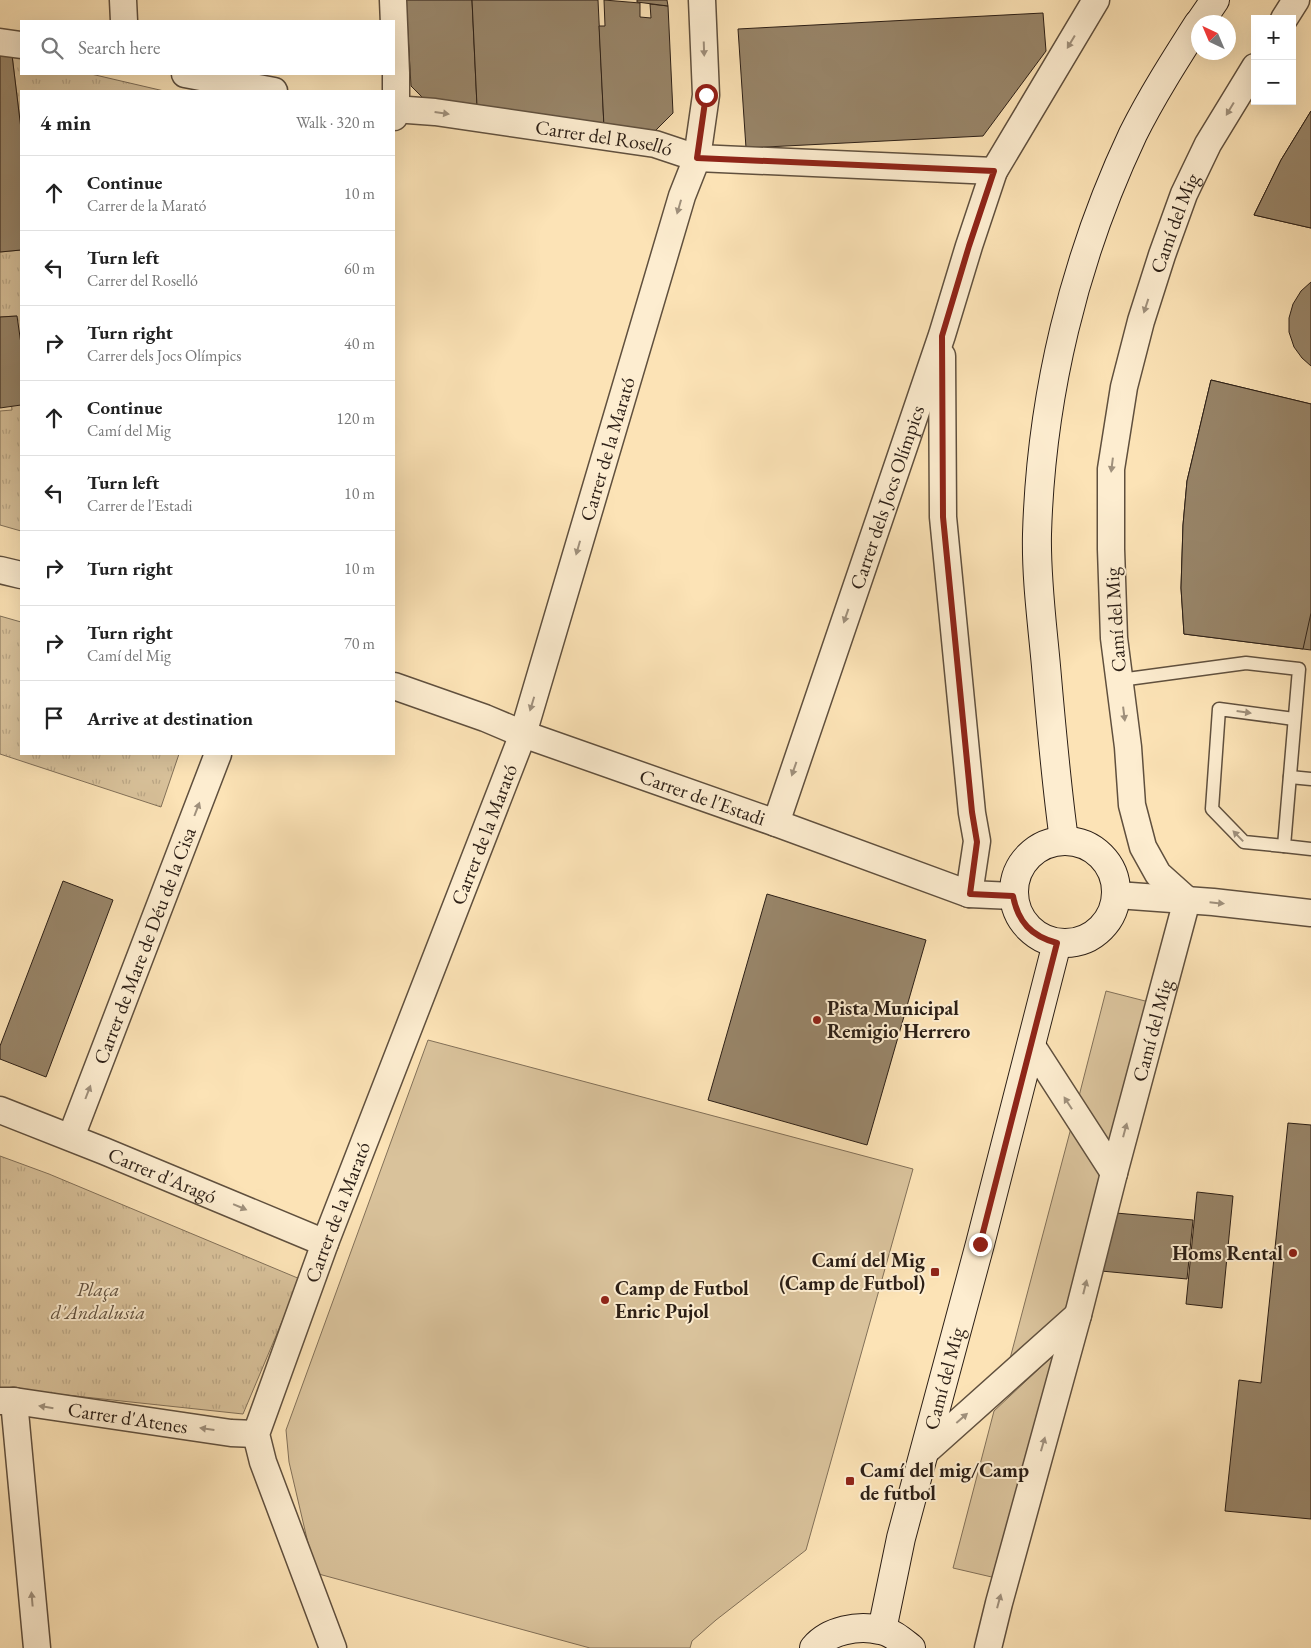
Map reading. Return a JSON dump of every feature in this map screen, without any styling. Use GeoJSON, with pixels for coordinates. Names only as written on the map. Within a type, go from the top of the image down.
{"type":"FeatureCollection","features":[{"type":"Feature","properties":{"kind":"street"},"geometry":{"type":"LineString","coordinates":[[123,0],[124,20]]}},
{"type":"Feature","properties":{"kind":"street"},"geometry":{"type":"LineString","coordinates":[[393,0],[393,20]]}},
{"type":"Feature","properties":{"kind":"street","name":"Carrer de la Marató"},"geometry":{"type":"LineString","coordinates":[[256,1434],[325,1243],[524,734],[679,206],[697,158],[706,95],[702,0]]}},
{"type":"Feature","properties":{"kind":"street"},"geometry":{"type":"LineString","coordinates":[[994,171],[1096,0]]}},
{"type":"Feature","properties":{"kind":"street"},"geometry":{"type":"LineString","coordinates":[[1205,15],[1215,0]]}},
{"type":"Feature","properties":{"kind":"street"},"geometry":{"type":"LineString","coordinates":[[1287,15],[1296,0]]}},
{"type":"Feature","properties":{"kind":"street"},"geometry":{"type":"LineString","coordinates":[[1064,840],[1057,786],[1040,602],[1037,536],[1040,471],[1048,406],[1077,281],[1102,207],[1134,133],[1191,35]]}},
{"type":"Feature","properties":{"kind":"street"},"geometry":{"type":"LineString","coordinates":[[0,42],[20,45]]}},
{"type":"Feature","properties":{"kind":"street","name":"Camí del Mig"},"geometry":{"type":"LineString","coordinates":[[988,1648],[1187,900],[1158,874],[1143,847],[1132,805],[1128,747],[1114,638],[1110,549],[1111,469],[1124,387],[1141,321],[1184,194],[1208,144],[1251,74]]}},
{"type":"Feature","properties":{"kind":"street"},"geometry":{"type":"LineString","coordinates":[[190,75],[269,90]]}},
{"type":"Feature","properties":{"kind":"street"},"geometry":{"type":"LineString","coordinates":[[394,75],[394,90]]}},
{"type":"Feature","properties":{"kind":"street","name":"Carrer del Roselló"},"geometry":{"type":"LineString","coordinates":[[395,111],[435,112],[655,144],[697,158],[994,171]]}},
{"type":"Feature","properties":{"kind":"street","name":"Carrer dels Jocs Olímpics"},"geometry":{"type":"LineString","coordinates":[[776,823],[942,336],[994,171]]}},
{"type":"Feature","properties":{"kind":"street"},"geometry":{"type":"LineString","coordinates":[[942,336],[943,517],[972,812],[977,842],[970,894]]}},
{"type":"Feature","properties":{"kind":"street","name":"Carrer de l'Estadi"},"geometry":{"type":"LineString","coordinates":[[395,686],[970,894],[1013,896]]}},
{"type":"Feature","properties":{"kind":"street","name":"Carrer de Mare de Déu de la Cisa"},"geometry":{"type":"LineString","coordinates":[[71,1137],[218,755]]}},
{"type":"Feature","properties":{"kind":"street"},"geometry":{"type":"LineString","coordinates":[[1064,840],[1087,845],[1100,854],[1109,865],[1115,879],[1116,895],[1114,909],[1107,922],[1097,932],[1085,939],[1071,943],[1057,943],[1044,940],[1022,922],[1016,910],[1013,896],[1014,880],[1020,866],[1029,854],[1042,846],[1064,840]]}},
{"type":"Feature","properties":{"kind":"street"},"geometry":{"type":"LineString","coordinates":[[1116,895],[1187,900],[1311,913]]}},
{"type":"Feature","properties":{"kind":"street","name":"Camí del Mig"},"geometry":{"type":"LineString","coordinates":[[882,1630],[901,1538],[926,1450],[1032,1046],[1057,943]]}},
{"type":"Feature","properties":{"kind":"street"},"geometry":{"type":"LineString","coordinates":[[1032,1046],[1114,1173]]}},
{"type":"Feature","properties":{"kind":"street","name":"Carrer d'Aragó"},"geometry":{"type":"LineString","coordinates":[[0,1110],[71,1137],[325,1243]]}},
{"type":"Feature","properties":{"kind":"street","name":"Camí del Mig"},"geometry":{"type":"LineString","coordinates":[[926,1450],[1078,1315]]}},
{"type":"Feature","properties":{"kind":"street"},"geometry":{"type":"LineString","coordinates":[[7,1401],[37,1648]]}},
{"type":"Feature","properties":{"kind":"street","name":"Carrer d'Atenes"},"geometry":{"type":"LineString","coordinates":[[7,1401],[231,1433],[256,1434]]}},
{"type":"Feature","properties":{"kind":"street"},"geometry":{"type":"LineString","coordinates":[[256,1434],[262,1462],[333,1648]]}},
{"type":"Feature","properties":{"kind":"street"},"geometry":{"type":"LineString","coordinates":[[814,1648],[836,1632],[858,1628],[882,1630],[898,1638],[911,1648]]}},
{"type":"Feature","properties":{"kind":"lane"},"geometry":{"type":"LineString","coordinates":[[1120,680],[1246,663],[1299,669],[1284,846]]}},
{"type":"Feature","properties":{"kind":"lane"},"geometry":{"type":"LineString","coordinates":[[1294,719],[1219,708],[1212,809],[1244,842],[1311,849]]}},
{"type":"Feature","properties":{"kind":"lane"},"geometry":{"type":"LineString","coordinates":[[1290,777],[1311,779]]}},
{"type":"Feature","properties":{"kind":"green space"},"geometry":{"type":"Polygon","coordinates":[[[12,55],[20,57],[20,75],[95,75],[160,90],[20,90],[20,121],[12,55]]]}},
{"type":"Feature","properties":{"kind":"green space"},"geometry":{"type":"Polygon","coordinates":[[[20,250],[20,531],[0,525],[0,411],[12,410],[4,330],[17,316],[0,317],[0,252],[20,250]]]}},
{"type":"Feature","properties":{"kind":"green space"},"geometry":{"type":"Polygon","coordinates":[[[0,616],[20,622],[20,755],[179,755],[161,807],[0,754],[0,616]]]}},
{"type":"Feature","properties":{"kind":"green space"},"geometry":{"type":"Polygon","coordinates":[[[1106,991],[1149,1002],[1110,1150],[1078,1100],[1106,991]]]}},
{"type":"Feature","properties":{"kind":"green space","name":"Camp de Futbol Enric Pujol"},"geometry":{"type":"Polygon","coordinates":[[[428,1040],[913,1169],[806,1550],[716,1620],[692,1641],[690,1648],[590,1648],[315,1573],[289,1462],[286,1430],[428,1040]]]}},
{"type":"Feature","properties":{"kind":"green space"},"geometry":{"type":"Polygon","coordinates":[[[1071,1128],[1102,1177],[1068,1312],[1007,1370],[1071,1128]]]}},
{"type":"Feature","properties":{"kind":"green space","name":"Plaça d'Andalusia"},"geometry":{"type":"Polygon","coordinates":[[[0,1156],[49,1174],[300,1279],[243,1414],[0,1388],[0,1156]]]}},
{"type":"Feature","properties":{"kind":"green space"},"geometry":{"type":"Polygon","coordinates":[[[1057,1352],[996,1578],[953,1568],[994,1411],[1057,1352]]]}},
{"type":"Feature","properties":{"kind":"building"},"geometry":{"type":"Polygon","coordinates":[[[406,0],[472,0],[477,106],[423,98],[411,86],[406,0]]]}},
{"type":"Feature","properties":{"kind":"building"},"geometry":{"type":"Polygon","coordinates":[[[472,0],[598,0],[604,127],[477,106],[472,0]]]}},
{"type":"Feature","properties":{"kind":"building"},"geometry":{"type":"Polygon","coordinates":[[[604,0],[640,3],[640,17],[651,18],[650,4],[668,6],[673,113],[651,135],[604,127],[599,26],[605,26],[604,0]]]}},
{"type":"Feature","properties":{"kind":"building"},"geometry":{"type":"Polygon","coordinates":[[[637,0],[667,0],[668,6],[637,2],[637,0]]]}},
{"type":"Feature","properties":{"kind":"building"},"geometry":{"type":"Polygon","coordinates":[[[1043,13],[1046,51],[983,136],[746,148],[738,29],[1043,13]]]}},
{"type":"Feature","properties":{"kind":"building"},"geometry":{"type":"Polygon","coordinates":[[[12,55],[20,121],[20,250],[0,252],[0,56],[12,55]]]}},
{"type":"Feature","properties":{"kind":"building"},"geometry":{"type":"Polygon","coordinates":[[[1311,111],[1311,228],[1254,215],[1281,160],[1311,111]]]}},
{"type":"Feature","properties":{"kind":"building"},"geometry":{"type":"Polygon","coordinates":[[[1311,111],[1311,228],[1254,215],[1281,160],[1311,111]]]}},
{"type":"Feature","properties":{"kind":"building"},"geometry":{"type":"Polygon","coordinates":[[[1311,282],[1311,366],[1294,347],[1289,332],[1289,318],[1293,304],[1301,291],[1311,282]]]}},
{"type":"Feature","properties":{"kind":"building"},"geometry":{"type":"Polygon","coordinates":[[[17,316],[20,337],[20,405],[0,408],[0,317],[17,316]]]}},
{"type":"Feature","properties":{"kind":"building"},"geometry":{"type":"Polygon","coordinates":[[[1211,380],[1311,404],[1311,650],[1184,634],[1181,588],[1183,525],[1187,481],[1211,380]]]}},
{"type":"Feature","properties":{"kind":"building"},"geometry":{"type":"Polygon","coordinates":[[[1211,380],[1311,404],[1311,613],[1303,649],[1184,634],[1181,588],[1183,525],[1187,481],[1211,380]]]}},
{"type":"Feature","properties":{"kind":"building"},"geometry":{"type":"Polygon","coordinates":[[[63,881],[113,900],[46,1077],[0,1059],[0,1046],[63,881]]]}},
{"type":"Feature","properties":{"kind":"building","name":"Pista Municipal Remigio Herrero"},"geometry":{"type":"Polygon","coordinates":[[[767,894],[926,940],[867,1145],[708,1100],[767,894]]]}},
{"type":"Feature","properties":{"kind":"building","name":"Homs Rental"},"geometry":{"type":"Polygon","coordinates":[[[1288,1123],[1311,1125],[1311,1519],[1225,1511],[1239,1380],[1261,1383],[1288,1123]]]}},
{"type":"Feature","properties":{"kind":"building"},"geometry":{"type":"Polygon","coordinates":[[[1197,1192],[1233,1196],[1222,1308],[1186,1304],[1197,1192]]]}},
{"type":"Feature","properties":{"kind":"building"},"geometry":{"type":"Polygon","coordinates":[[[1116,1213],[1193,1220],[1187,1279],[1101,1271],[1116,1213]]]}},
{"type":"Feature","properties":{"kind":"place","name":"Pista Municipal Remigio Herrero"},"geometry":{"type":"Point","coordinates":[817,1020]}},
{"type":"Feature","properties":{"kind":"place","name":"Homs Rental"},"geometry":{"type":"Point","coordinates":[1293,1253]}},
{"type":"Feature","properties":{"kind":"place","name":"Camí del Mig (Camp de Futbol)"},"geometry":{"type":"Point","coordinates":[935,1272]}},
{"type":"Feature","properties":{"kind":"place","name":"Camp de Futbol Enric Pujol"},"geometry":{"type":"Point","coordinates":[605,1300]}},
{"type":"Feature","properties":{"kind":"place","name":"Camí del mig/Camp de futbol"},"geometry":{"type":"Point","coordinates":[850,1481]}},
{"type":"Feature","properties":{"kind":"route"},"geometry":{"type":"LineString","coordinates":[[706,95],[697,158],[994,171],[942,336],[943,517],[972,812],[977,842],[970,894],[1013,896],[1016,910],[1022,922],[1044,940],[1057,943],[980,1244]]}}]}
